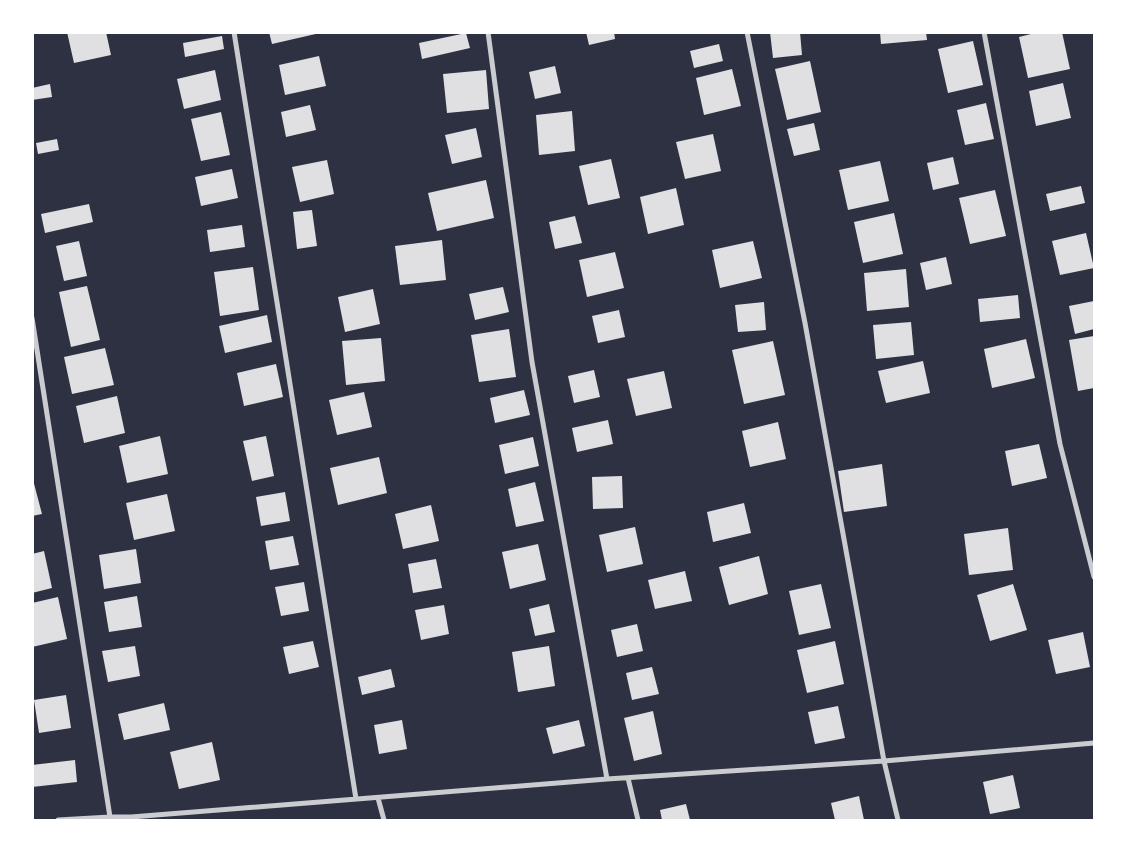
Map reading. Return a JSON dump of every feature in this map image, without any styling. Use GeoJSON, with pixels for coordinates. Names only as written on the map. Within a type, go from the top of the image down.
{"type":"FeatureCollection","features":[{"type":"Feature","properties":{"kind":"street"},"geometry":{"type":"LineString","coordinates":[[234,32],[356,799]]}},
{"type":"Feature","properties":{"kind":"street"},"geometry":{"type":"LineString","coordinates":[[488,32],[532,362],[607,779]]}},
{"type":"Feature","properties":{"kind":"street"},"geometry":{"type":"LineString","coordinates":[[747,32],[805,323],[884,761],[898,820]]}},
{"type":"Feature","properties":{"kind":"street"},"geometry":{"type":"LineString","coordinates":[[984,32],[1060,444],[1094,577]]}},
{"type":"Feature","properties":{"kind":"street"},"geometry":{"type":"LineString","coordinates":[[32,318],[110,817]]}},
{"type":"Feature","properties":{"kind":"street"},"geometry":{"type":"LineString","coordinates":[[58,820],[110,817],[132,819],[607,779],[884,761],[1094,743]]}},
{"type":"Feature","properties":{"kind":"street"},"geometry":{"type":"LineString","coordinates":[[628,778],[638,820]]}},
{"type":"Feature","properties":{"kind":"street"},"geometry":{"type":"LineString","coordinates":[[378,798],[384,820]]}},
{"type":"Feature","properties":{"kind":"building"},"geometry":{"type":"Polygon","coordinates":[[[67,32],[106,32],[111,55],[74,63],[67,32]]]}},
{"type":"Feature","properties":{"kind":"building"},"geometry":{"type":"Polygon","coordinates":[[[269,32],[320,32],[320,33],[272,44],[269,32]]]}},
{"type":"Feature","properties":{"kind":"building"},"geometry":{"type":"Polygon","coordinates":[[[586,32],[614,32],[615,39],[589,45],[586,32]]]}},
{"type":"Feature","properties":{"kind":"building"},"geometry":{"type":"Polygon","coordinates":[[[770,32],[800,32],[802,55],[773,58],[770,32]]]}},
{"type":"Feature","properties":{"kind":"building"},"geometry":{"type":"Polygon","coordinates":[[[880,32],[926,32],[927,40],[881,44],[880,32]]]}},
{"type":"Feature","properties":{"kind":"building"},"geometry":{"type":"Polygon","coordinates":[[[1039,32],[1062,32],[1070,69],[1028,78],[1019,37],[1039,32]]]}},
{"type":"Feature","properties":{"kind":"building"},"geometry":{"type":"Polygon","coordinates":[[[466,33],[470,48],[422,59],[419,43],[466,33]]]}},
{"type":"Feature","properties":{"kind":"building"},"geometry":{"type":"Polygon","coordinates":[[[222,36],[224,49],[185,57],[183,43],[222,36]]]}},
{"type":"Feature","properties":{"kind":"building"},"geometry":{"type":"Polygon","coordinates":[[[973,41],[983,85],[948,93],[938,49],[973,41]]]}},
{"type":"Feature","properties":{"kind":"building"},"geometry":{"type":"Polygon","coordinates":[[[719,44],[723,61],[694,68],[690,51],[719,44]]]}},
{"type":"Feature","properties":{"kind":"building"},"geometry":{"type":"Polygon","coordinates":[[[319,56],[326,86],[285,95],[279,65],[319,56]]]}},
{"type":"Feature","properties":{"kind":"building"},"geometry":{"type":"Polygon","coordinates":[[[810,61],[821,112],[787,120],[775,69],[810,61]]]}},
{"type":"Feature","properties":{"kind":"building"},"geometry":{"type":"Polygon","coordinates":[[[555,66],[561,93],[535,99],[529,72],[555,66]]]}},
{"type":"Feature","properties":{"kind":"building"},"geometry":{"type":"Polygon","coordinates":[[[732,69],[741,106],[704,115],[696,78],[732,69]]]}},
{"type":"Feature","properties":{"kind":"building"},"geometry":{"type":"Polygon","coordinates":[[[215,70],[221,100],[184,109],[177,79],[215,70]]]}},
{"type":"Feature","properties":{"kind":"building"},"geometry":{"type":"Polygon","coordinates":[[[486,70],[489,109],[447,113],[443,74],[486,70]]]}},
{"type":"Feature","properties":{"kind":"building"},"geometry":{"type":"Polygon","coordinates":[[[1063,83],[1071,118],[1036,126],[1029,91],[1063,83]]]}},
{"type":"Feature","properties":{"kind":"building"},"geometry":{"type":"Polygon","coordinates":[[[50,84],[52,97],[32,100],[32,88],[50,84]]]}},
{"type":"Feature","properties":{"kind":"building"},"geometry":{"type":"Polygon","coordinates":[[[986,103],[994,139],[965,145],[957,110],[986,103]]]}},
{"type":"Feature","properties":{"kind":"building"},"geometry":{"type":"Polygon","coordinates":[[[310,105],[316,130],[286,137],[281,112],[310,105]]]}},
{"type":"Feature","properties":{"kind":"building"},"geometry":{"type":"Polygon","coordinates":[[[572,111],[575,151],[539,155],[536,115],[572,111]]]}},
{"type":"Feature","properties":{"kind":"building"},"geometry":{"type":"Polygon","coordinates":[[[221,112],[230,155],[201,161],[191,119],[221,112]]]}},
{"type":"Feature","properties":{"kind":"building"},"geometry":{"type":"Polygon","coordinates":[[[814,123],[820,150],[794,156],[787,129],[814,123]]]}},
{"type":"Feature","properties":{"kind":"building"},"geometry":{"type":"Polygon","coordinates":[[[476,128],[482,157],[452,164],[445,135],[476,128]]]}},
{"type":"Feature","properties":{"kind":"building"},"geometry":{"type":"Polygon","coordinates":[[[713,134],[721,171],[685,179],[676,142],[713,134]]]}},
{"type":"Feature","properties":{"kind":"building"},"geometry":{"type":"Polygon","coordinates":[[[57,139],[59,150],[38,154],[36,143],[57,139]]]}},
{"type":"Feature","properties":{"kind":"building"},"geometry":{"type":"Polygon","coordinates":[[[953,157],[959,184],[933,190],[927,163],[953,157]]]}},
{"type":"Feature","properties":{"kind":"building"},"geometry":{"type":"Polygon","coordinates":[[[611,159],[620,198],[588,205],[579,166],[611,159]]]}},
{"type":"Feature","properties":{"kind":"building"},"geometry":{"type":"Polygon","coordinates":[[[327,160],[334,194],[300,202],[292,167],[327,160]]]}},
{"type":"Feature","properties":{"kind":"building"},"geometry":{"type":"Polygon","coordinates":[[[880,161],[889,201],[848,210],[839,170],[880,161]]]}},
{"type":"Feature","properties":{"kind":"building"},"geometry":{"type":"Polygon","coordinates":[[[232,169],[238,198],[201,206],[195,177],[232,169]]]}},
{"type":"Feature","properties":{"kind":"building"},"geometry":{"type":"Polygon","coordinates":[[[486,180],[494,218],[437,231],[428,193],[486,180]]]}},
{"type":"Feature","properties":{"kind":"building"},"geometry":{"type":"Polygon","coordinates":[[[1081,186],[1085,203],[1050,211],[1046,194],[1081,186]]]}},
{"type":"Feature","properties":{"kind":"building"},"geometry":{"type":"Polygon","coordinates":[[[676,188],[684,225],[648,234],[640,197],[676,188]]]}},
{"type":"Feature","properties":{"kind":"building"},"geometry":{"type":"Polygon","coordinates":[[[995,190],[1006,236],[970,244],[959,198],[995,190]]]}},
{"type":"Feature","properties":{"kind":"building"},"geometry":{"type":"Polygon","coordinates":[[[89,204],[93,222],[45,233],[41,214],[89,204]]]}},
{"type":"Feature","properties":{"kind":"building"},"geometry":{"type":"Polygon","coordinates":[[[312,210],[317,246],[297,249],[293,212],[312,210]]]}},
{"type":"Feature","properties":{"kind":"building"},"geometry":{"type":"Polygon","coordinates":[[[894,213],[903,254],[863,263],[854,222],[894,213]]]}},
{"type":"Feature","properties":{"kind":"building"},"geometry":{"type":"Polygon","coordinates":[[[575,216],[582,243],[555,249],[549,222],[575,216]]]}},
{"type":"Feature","properties":{"kind":"building"},"geometry":{"type":"Polygon","coordinates":[[[242,225],[245,247],[210,252],[207,230],[242,225]]]}},
{"type":"Feature","properties":{"kind":"building"},"geometry":{"type":"Polygon","coordinates":[[[1086,233],[1094,268],[1060,275],[1052,241],[1086,233]]]}},
{"type":"Feature","properties":{"kind":"building"},"geometry":{"type":"Polygon","coordinates":[[[442,240],[446,280],[400,285],[395,246],[442,240]]]}},
{"type":"Feature","properties":{"kind":"building"},"geometry":{"type":"Polygon","coordinates":[[[79,241],[87,276],[64,281],[56,246],[79,241]]]}},
{"type":"Feature","properties":{"kind":"building"},"geometry":{"type":"Polygon","coordinates":[[[753,241],[762,278],[720,288],[712,250],[753,241]]]}},
{"type":"Feature","properties":{"kind":"building"},"geometry":{"type":"Polygon","coordinates":[[[615,252],[624,288],[587,297],[579,260],[615,252]]]}},
{"type":"Feature","properties":{"kind":"building"},"geometry":{"type":"Polygon","coordinates":[[[946,257],[952,284],[926,290],[920,263],[946,257]]]}},
{"type":"Feature","properties":{"kind":"building"},"geometry":{"type":"Polygon","coordinates":[[[253,267],[259,310],[220,316],[214,272],[253,267]]]}},
{"type":"Feature","properties":{"kind":"building"},"geometry":{"type":"Polygon","coordinates":[[[906,269],[909,307],[867,311],[864,273],[906,269]]]}},
{"type":"Feature","properties":{"kind":"building"},"geometry":{"type":"Polygon","coordinates":[[[87,286],[100,340],[71,347],[59,292],[87,286]]]}},
{"type":"Feature","properties":{"kind":"building"},"geometry":{"type":"Polygon","coordinates":[[[503,287],[509,312],[475,320],[469,294],[503,287]]]}},
{"type":"Feature","properties":{"kind":"building"},"geometry":{"type":"Polygon","coordinates":[[[373,289],[380,324],[345,332],[338,297],[373,289]]]}},
{"type":"Feature","properties":{"kind":"building"},"geometry":{"type":"Polygon","coordinates":[[[1018,295],[1020,318],[980,322],[978,299],[1018,295]]]}},
{"type":"Feature","properties":{"kind":"building"},"geometry":{"type":"Polygon","coordinates":[[[1094,301],[1094,329],[1075,334],[1069,306],[1094,301]]]}},
{"type":"Feature","properties":{"kind":"building"},"geometry":{"type":"Polygon","coordinates":[[[764,302],[766,330],[738,332],[735,305],[764,302]]]}},
{"type":"Feature","properties":{"kind":"building"},"geometry":{"type":"Polygon","coordinates":[[[619,310],[625,337],[598,343],[592,316],[619,310]]]}},
{"type":"Feature","properties":{"kind":"building"},"geometry":{"type":"Polygon","coordinates":[[[267,315],[272,342],[225,353],[219,326],[267,315]]]}},
{"type":"Feature","properties":{"kind":"building"},"geometry":{"type":"Polygon","coordinates":[[[911,322],[914,355],[876,359],[873,325],[911,322]]]}},
{"type":"Feature","properties":{"kind":"building"},"geometry":{"type":"Polygon","coordinates":[[[509,329],[516,377],[479,382],[471,335],[509,329]]]}},
{"type":"Feature","properties":{"kind":"building"},"geometry":{"type":"Polygon","coordinates":[[[1094,336],[1094,388],[1078,391],[1069,340],[1094,336]]]}},
{"type":"Feature","properties":{"kind":"building"},"geometry":{"type":"Polygon","coordinates":[[[381,338],[385,381],[346,385],[342,341],[381,338]]]}},
{"type":"Feature","properties":{"kind":"building"},"geometry":{"type":"Polygon","coordinates":[[[1026,339],[1035,378],[992,388],[984,349],[1026,339]]]}},
{"type":"Feature","properties":{"kind":"building"},"geometry":{"type":"Polygon","coordinates":[[[773,341],[785,395],[744,404],[732,350],[773,341]]]}},
{"type":"Feature","properties":{"kind":"building"},"geometry":{"type":"Polygon","coordinates":[[[105,348],[114,385],[72,394],[64,357],[105,348]]]}},
{"type":"Feature","properties":{"kind":"building"},"geometry":{"type":"Polygon","coordinates":[[[923,361],[930,393],[886,403],[878,371],[923,361]]]}},
{"type":"Feature","properties":{"kind":"building"},"geometry":{"type":"Polygon","coordinates":[[[276,364],[283,397],[244,406],[237,373],[276,364]]]}},
{"type":"Feature","properties":{"kind":"building"},"geometry":{"type":"Polygon","coordinates":[[[594,370],[600,397],[574,403],[568,376],[594,370]]]}},
{"type":"Feature","properties":{"kind":"building"},"geometry":{"type":"Polygon","coordinates":[[[664,371],[672,408],[636,416],[627,379],[664,371]]]}},
{"type":"Feature","properties":{"kind":"building"},"geometry":{"type":"Polygon","coordinates":[[[524,390],[530,415],[495,423],[490,398],[524,390]]]}},
{"type":"Feature","properties":{"kind":"building"},"geometry":{"type":"Polygon","coordinates":[[[364,392],[372,427],[337,435],[329,400],[364,392]]]}},
{"type":"Feature","properties":{"kind":"building"},"geometry":{"type":"Polygon","coordinates":[[[117,396],[125,433],[84,443],[76,406],[117,396]]]}},
{"type":"Feature","properties":{"kind":"building"},"geometry":{"type":"Polygon","coordinates":[[[608,420],[613,444],[577,452],[572,428],[608,420]]]}},
{"type":"Feature","properties":{"kind":"building"},"geometry":{"type":"Polygon","coordinates":[[[778,422],[786,459],[750,467],[742,431],[778,422]]]}},
{"type":"Feature","properties":{"kind":"building"},"geometry":{"type":"Polygon","coordinates":[[[160,436],[168,474],[127,483],[119,446],[160,436]]]}},
{"type":"Feature","properties":{"kind":"building"},"geometry":{"type":"Polygon","coordinates":[[[266,436],[274,476],[252,481],[243,441],[266,436]]]}},
{"type":"Feature","properties":{"kind":"building"},"geometry":{"type":"Polygon","coordinates":[[[533,437],[539,466],[505,474],[499,445],[533,437]]]}},
{"type":"Feature","properties":{"kind":"building"},"geometry":{"type":"Polygon","coordinates":[[[1039,444],[1047,478],[1012,486],[1005,451],[1039,444]]]}},
{"type":"Feature","properties":{"kind":"building"},"geometry":{"type":"Polygon","coordinates":[[[379,457],[387,493],[338,505],[330,468],[379,457]]]}},
{"type":"Feature","properties":{"kind":"building"},"geometry":{"type":"Polygon","coordinates":[[[882,464],[887,506],[844,512],[838,471],[882,464]]]}},
{"type":"Feature","properties":{"kind":"building"},"geometry":{"type":"Polygon","coordinates":[[[32,476],[42,514],[32,516],[32,476]]]}},
{"type":"Feature","properties":{"kind":"building"},"geometry":{"type":"Polygon","coordinates":[[[622,476],[623,508],[593,509],[592,477],[622,476]]]}},
{"type":"Feature","properties":{"kind":"building"},"geometry":{"type":"Polygon","coordinates":[[[535,482],[544,521],[516,527],[508,489],[535,482]]]}},
{"type":"Feature","properties":{"kind":"building"},"geometry":{"type":"Polygon","coordinates":[[[285,492],[290,521],[261,526],[256,497],[285,492]]]}},
{"type":"Feature","properties":{"kind":"building"},"geometry":{"type":"Polygon","coordinates":[[[167,494],[175,531],[134,540],[126,503],[167,494]]]}},
{"type":"Feature","properties":{"kind":"building"},"geometry":{"type":"Polygon","coordinates":[[[744,503],[751,533],[713,542],[707,512],[744,503]]]}},
{"type":"Feature","properties":{"kind":"building"},"geometry":{"type":"Polygon","coordinates":[[[431,505],[439,541],[403,549],[395,514],[431,505]]]}},
{"type":"Feature","properties":{"kind":"building"},"geometry":{"type":"Polygon","coordinates":[[[635,527],[643,564],[607,572],[599,535],[635,527]]]}},
{"type":"Feature","properties":{"kind":"building"},"geometry":{"type":"Polygon","coordinates":[[[1008,528],[1013,570],[969,575],[964,534],[1008,528]]]}},
{"type":"Feature","properties":{"kind":"building"},"geometry":{"type":"Polygon","coordinates":[[[293,536],[299,565],[270,570],[265,541],[293,536]]]}},
{"type":"Feature","properties":{"kind":"building"},"geometry":{"type":"Polygon","coordinates":[[[538,544],[546,580],[510,589],[502,552],[538,544]]]}},
{"type":"Feature","properties":{"kind":"building"},"geometry":{"type":"Polygon","coordinates":[[[136,549],[141,583],[104,589],[99,555],[136,549]]]}},
{"type":"Feature","properties":{"kind":"building"},"geometry":{"type":"Polygon","coordinates":[[[44,551],[52,588],[32,593],[32,554],[44,551]]]}},
{"type":"Feature","properties":{"kind":"building"},"geometry":{"type":"Polygon","coordinates":[[[759,556],[768,594],[729,605],[719,567],[759,556]]]}},
{"type":"Feature","properties":{"kind":"building"},"geometry":{"type":"Polygon","coordinates":[[[436,559],[442,588],[413,593],[408,564],[436,559]]]}},
{"type":"Feature","properties":{"kind":"building"},"geometry":{"type":"Polygon","coordinates":[[[685,571],[692,601],[655,609],[648,580],[685,571]]]}},
{"type":"Feature","properties":{"kind":"building"},"geometry":{"type":"Polygon","coordinates":[[[304,582],[309,611],[281,616],[275,587],[304,582]]]}},
{"type":"Feature","properties":{"kind":"building"},"geometry":{"type":"Polygon","coordinates":[[[821,584],[831,628],[799,635],[789,591],[821,584]]]}},
{"type":"Feature","properties":{"kind":"building"},"geometry":{"type":"Polygon","coordinates":[[[1013,584],[1027,630],[990,641],[977,595],[1013,584]]]}},
{"type":"Feature","properties":{"kind":"building"},"geometry":{"type":"Polygon","coordinates":[[[137,596],[142,627],[109,632],[104,602],[137,596]]]}},
{"type":"Feature","properties":{"kind":"building"},"geometry":{"type":"Polygon","coordinates":[[[58,597],[67,639],[32,647],[32,603],[58,597]]]}},
{"type":"Feature","properties":{"kind":"building"},"geometry":{"type":"Polygon","coordinates":[[[549,604],[555,632],[535,636],[529,609],[549,604]]]}},
{"type":"Feature","properties":{"kind":"building"},"geometry":{"type":"Polygon","coordinates":[[[444,605],[449,634],[421,640],[415,610],[444,605]]]}},
{"type":"Feature","properties":{"kind":"building"},"geometry":{"type":"Polygon","coordinates":[[[637,624],[643,651],[617,657],[611,630],[637,624]]]}},
{"type":"Feature","properties":{"kind":"building"},"geometry":{"type":"Polygon","coordinates":[[[1083,632],[1090,667],[1056,674],[1048,640],[1083,632]]]}},
{"type":"Feature","properties":{"kind":"building"},"geometry":{"type":"Polygon","coordinates":[[[313,641],[319,667],[289,674],[283,647],[313,641]]]}},
{"type":"Feature","properties":{"kind":"building"},"geometry":{"type":"Polygon","coordinates":[[[835,641],[844,684],[807,693],[797,650],[835,641]]]}},
{"type":"Feature","properties":{"kind":"building"},"geometry":{"type":"Polygon","coordinates":[[[135,646],[140,676],[108,682],[102,651],[135,646]]]}},
{"type":"Feature","properties":{"kind":"building"},"geometry":{"type":"Polygon","coordinates":[[[549,646],[555,686],[518,692],[512,652],[549,646]]]}},
{"type":"Feature","properties":{"kind":"building"},"geometry":{"type":"Polygon","coordinates":[[[652,667],[659,694],[632,700],[626,673],[652,667]]]}},
{"type":"Feature","properties":{"kind":"building"},"geometry":{"type":"Polygon","coordinates":[[[391,669],[395,687],[362,695],[358,677],[391,669]]]}},
{"type":"Feature","properties":{"kind":"building"},"geometry":{"type":"Polygon","coordinates":[[[66,695],[71,728],[39,733],[34,700],[66,695]]]}},
{"type":"Feature","properties":{"kind":"building"},"geometry":{"type":"Polygon","coordinates":[[[164,703],[170,730],[124,740],[118,714],[164,703]]]}},
{"type":"Feature","properties":{"kind":"building"},"geometry":{"type":"Polygon","coordinates":[[[838,706],[845,738],[815,744],[808,712],[838,706]]]}},
{"type":"Feature","properties":{"kind":"building"},"geometry":{"type":"Polygon","coordinates":[[[653,711],[662,754],[634,761],[624,718],[653,711]]]}},
{"type":"Feature","properties":{"kind":"building"},"geometry":{"type":"Polygon","coordinates":[[[402,720],[407,749],[379,754],[374,725],[402,720]]]}},
{"type":"Feature","properties":{"kind":"building"},"geometry":{"type":"Polygon","coordinates":[[[579,720],[585,746],[553,754],[546,728],[579,720]]]}},
{"type":"Feature","properties":{"kind":"building"},"geometry":{"type":"Polygon","coordinates":[[[212,742],[220,780],[179,789],[170,752],[212,742]]]}},
{"type":"Feature","properties":{"kind":"building"},"geometry":{"type":"Polygon","coordinates":[[[75,760],[77,782],[32,787],[32,765],[75,760]]]}},
{"type":"Feature","properties":{"kind":"building"},"geometry":{"type":"Polygon","coordinates":[[[1013,775],[1020,808],[990,814],[983,782],[1013,775]]]}},
{"type":"Feature","properties":{"kind":"building"},"geometry":{"type":"Polygon","coordinates":[[[859,796],[864,820],[835,820],[831,803],[859,796]]]}},
{"type":"Feature","properties":{"kind":"building"},"geometry":{"type":"Polygon","coordinates":[[[686,804],[690,820],[662,820],[660,810],[686,804]]]}}]}
